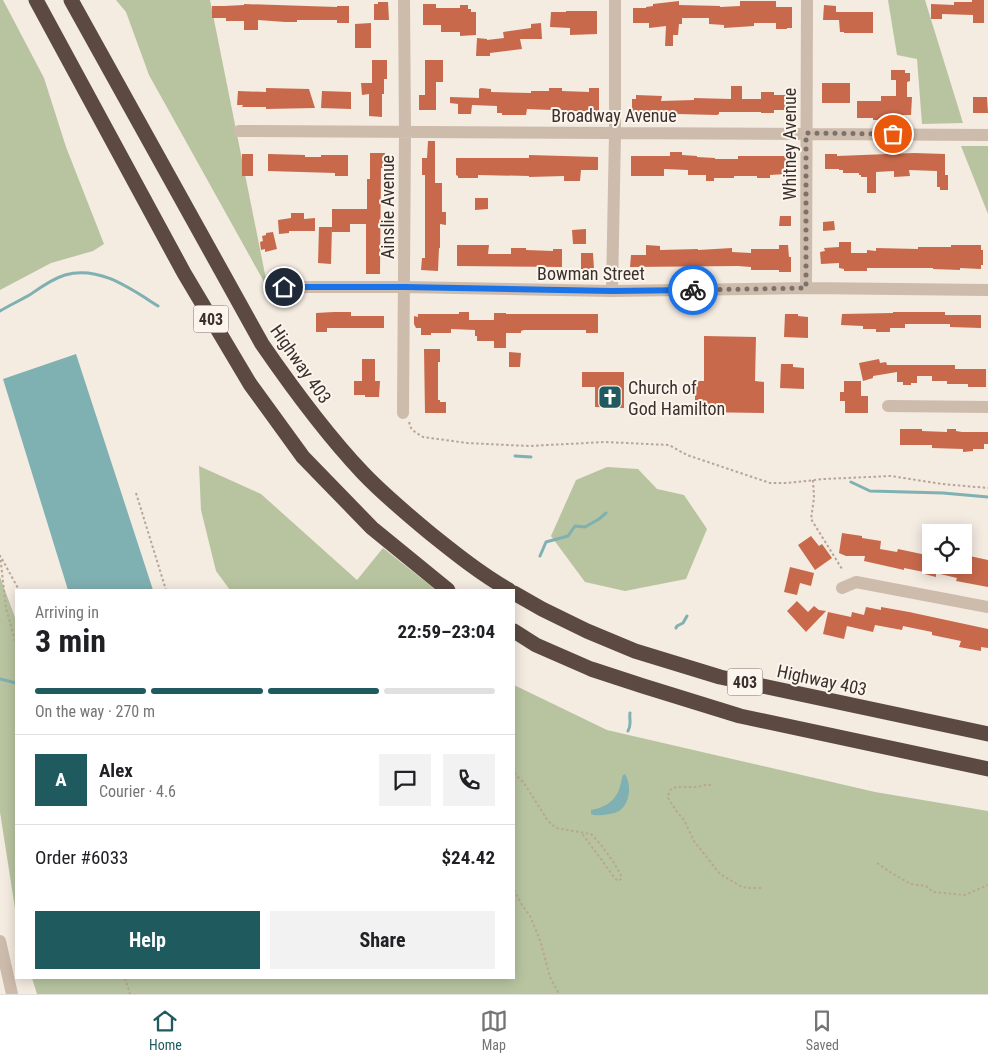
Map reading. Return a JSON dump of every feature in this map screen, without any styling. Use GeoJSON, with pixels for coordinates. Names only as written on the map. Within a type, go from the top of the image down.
{"type":"FeatureCollection","features":[{"type":"Feature","properties":{"kind":"highway","name":"403"},"geometry":{"type":"LineString","coordinates":[[36,0],[184,273],[250,384],[303,457],[372,528],[447,589]]}},
{"type":"Feature","properties":{"kind":"highway","name":"Highway 403"},"geometry":{"type":"LineString","coordinates":[[71,0],[262,344],[293,389],[324,430],[363,473],[388,497],[460,558],[507,589]]}},
{"type":"Feature","properties":{"kind":"highway","name":"Highway 403"},"geometry":{"type":"LineString","coordinates":[[515,594],[587,630],[635,651],[720,677],[988,734]]}},
{"type":"Feature","properties":{"kind":"highway","name":"403"},"geometry":{"type":"LineString","coordinates":[[515,632],[536,645],[591,669],[740,716],[988,768]]}},
{"type":"Feature","properties":{"kind":"street","name":"Ainslie Avenue"},"geometry":{"type":"LineString","coordinates":[[404,0],[406,417]]}},
{"type":"Feature","properties":{"kind":"street"},"geometry":{"type":"LineString","coordinates":[[612,291],[615,0]]}},
{"type":"Feature","properties":{"kind":"street","name":"Whitney Avenue"},"geometry":{"type":"LineString","coordinates":[[806,288],[808,0]]}},
{"type":"Feature","properties":{"kind":"street","name":"Broadway Avenue"},"geometry":{"type":"LineString","coordinates":[[239,131],[988,134]]}},
{"type":"Feature","properties":{"kind":"street","name":"Bowman Street"},"geometry":{"type":"LineString","coordinates":[[284,287],[612,291],[806,288],[988,290]]}},
{"type":"Feature","properties":{"kind":"street"},"geometry":{"type":"LineString","coordinates":[[888,406],[988,407]]}},
{"type":"Feature","properties":{"kind":"street"},"geometry":{"type":"LineString","coordinates":[[842,588],[856,582],[988,607]]}},
{"type":"Feature","properties":{"kind":"street"},"geometry":{"type":"LineString","coordinates":[[0,941],[11,994]]}},
{"type":"Feature","properties":{"kind":"path"},"geometry":{"type":"LineString","coordinates":[[406,417],[411,428],[424,437],[466,443],[529,446],[604,442],[669,444],[687,455],[770,483],[787,483],[824,478],[891,476],[942,484],[988,488]]}},
{"type":"Feature","properties":{"kind":"path"},"geometry":{"type":"LineString","coordinates":[[813,480],[812,519],[842,569]]}},
{"type":"Feature","properties":{"kind":"path"},"geometry":{"type":"LineString","coordinates":[[136,493],[166,589]]}},
{"type":"Feature","properties":{"kind":"path"},"geometry":{"type":"LineString","coordinates":[[0,556],[17,589]]}},
{"type":"Feature","properties":{"kind":"path"},"geometry":{"type":"LineString","coordinates":[[0,556],[6,608],[15,640]]}},
{"type":"Feature","properties":{"kind":"path"},"geometry":{"type":"LineString","coordinates":[[515,774],[524,783],[552,825],[556,828],[581,832],[591,834],[620,871],[622,879],[618,881],[614,877],[581,832]]}},
{"type":"Feature","properties":{"kind":"path"},"geometry":{"type":"LineString","coordinates":[[711,786],[676,787],[669,792],[668,798],[684,820],[694,841],[720,874],[742,887],[763,888]]}},
{"type":"Feature","properties":{"kind":"path"},"geometry":{"type":"LineString","coordinates":[[877,863],[911,884],[926,886],[933,892],[965,895],[988,885]]}},
{"type":"Feature","properties":{"kind":"path"},"geometry":{"type":"LineString","coordinates":[[515,892],[530,916],[540,940],[550,977],[559,994]]}},
{"type":"Feature","properties":{"kind":"path"},"geometry":{"type":"LineString","coordinates":[[125,979],[130,994]]}},
{"type":"Feature","properties":{"kind":"green space"},"geometry":{"type":"Polygon","coordinates":[[[0,0],[3,0],[44,78],[66,147],[104,244],[93,251],[51,263],[0,290],[0,0]]]}},
{"type":"Feature","properties":{"kind":"green space"},"geometry":{"type":"Polygon","coordinates":[[[116,0],[210,0],[268,289],[149,75],[126,12],[116,0]]]}},
{"type":"Feature","properties":{"kind":"green space"},"geometry":{"type":"Polygon","coordinates":[[[888,0],[925,0],[963,123],[922,124],[917,59],[897,55],[888,0]]]}},
{"type":"Feature","properties":{"kind":"green space"},"geometry":{"type":"Polygon","coordinates":[[[961,146],[988,146],[988,214],[961,146]]]}},
{"type":"Feature","properties":{"kind":"green space"},"geometry":{"type":"Polygon","coordinates":[[[199,466],[261,494],[357,580],[383,548],[435,589],[229,589],[216,571],[201,510],[199,466]]]}},
{"type":"Feature","properties":{"kind":"green space"},"geometry":{"type":"Polygon","coordinates":[[[607,467],[638,469],[657,489],[684,495],[707,529],[686,579],[625,591],[585,582],[551,536],[576,480],[607,467]]]}},
{"type":"Feature","properties":{"kind":"green space"},"geometry":{"type":"Polygon","coordinates":[[[0,577],[15,617],[15,909],[0,812],[0,577]]]}},
{"type":"Feature","properties":{"kind":"green space"},"geometry":{"type":"Polygon","coordinates":[[[515,685],[607,730],[875,792],[988,811],[988,994],[37,994],[32,979],[515,979],[515,685]]]}},
{"type":"Feature","properties":{"kind":"water"},"geometry":{"type":"Polygon","coordinates":[[[76,354],[153,589],[68,589],[3,379],[76,354]]]}},
{"type":"Feature","properties":{"kind":"water"},"geometry":{"type":"Polygon","coordinates":[[[625,774],[629,783],[629,794],[623,808],[611,814],[591,814],[591,810],[603,806],[616,796],[625,774]]]}},
{"type":"Feature","properties":{"kind":"building"},"geometry":{"type":"Polygon","coordinates":[[[972,0],[984,0],[984,23],[973,23],[973,15],[942,14],[942,19],[931,19],[931,4],[954,5],[954,2],[972,2],[972,0]]]}},
{"type":"Feature","properties":{"kind":"building"},"geometry":{"type":"Polygon","coordinates":[[[679,1],[679,5],[720,7],[740,6],[740,1],[776,1],[776,7],[792,7],[792,28],[776,29],[776,23],[754,23],[754,26],[724,28],[724,25],[709,24],[709,18],[682,18],[682,24],[679,24],[678,35],[673,35],[673,46],[665,46],[666,26],[649,28],[649,23],[633,23],[633,8],[646,8],[653,6],[653,4],[679,1]]]}},
{"type":"Feature","properties":{"kind":"building"},"geometry":{"type":"Polygon","coordinates":[[[378,2],[388,2],[389,20],[374,20],[374,4],[378,4],[378,2]]]}},
{"type":"Feature","properties":{"kind":"building"},"geometry":{"type":"Polygon","coordinates":[[[244,4],[349,6],[349,23],[337,23],[337,20],[297,20],[297,22],[285,22],[258,20],[258,30],[244,30],[244,21],[226,21],[226,18],[212,18],[212,6],[244,4]]]}},
{"type":"Feature","properties":{"kind":"building"},"geometry":{"type":"Polygon","coordinates":[[[423,4],[436,4],[436,8],[460,8],[460,5],[468,5],[468,9],[471,9],[471,12],[476,12],[476,35],[460,36],[460,32],[441,32],[441,25],[423,25],[423,4]]]}},
{"type":"Feature","properties":{"kind":"building"},"geometry":{"type":"Polygon","coordinates":[[[824,5],[836,6],[836,12],[873,12],[873,33],[840,32],[839,20],[823,20],[824,5]]]}},
{"type":"Feature","properties":{"kind":"building"},"geometry":{"type":"Polygon","coordinates":[[[597,11],[597,34],[570,35],[570,28],[550,27],[551,12],[597,11]]]}},
{"type":"Feature","properties":{"kind":"building"},"geometry":{"type":"Polygon","coordinates":[[[371,23],[371,48],[355,48],[355,24],[371,23]]]}},
{"type":"Feature","properties":{"kind":"building"},"geometry":{"type":"Polygon","coordinates":[[[541,23],[542,39],[520,39],[522,49],[490,53],[490,56],[476,56],[477,38],[487,40],[504,38],[503,32],[531,28],[531,24],[541,23]]]}},
{"type":"Feature","properties":{"kind":"building"},"geometry":{"type":"Polygon","coordinates":[[[372,60],[387,60],[387,79],[384,79],[384,94],[382,94],[382,117],[369,116],[369,94],[362,95],[361,83],[372,83],[372,60]]]}},
{"type":"Feature","properties":{"kind":"building"},"geometry":{"type":"Polygon","coordinates":[[[425,60],[443,60],[443,82],[436,82],[436,110],[419,110],[419,95],[425,95],[425,60]]]}},
{"type":"Feature","properties":{"kind":"building"},"geometry":{"type":"Polygon","coordinates":[[[891,70],[905,70],[905,73],[910,73],[910,81],[907,82],[907,97],[912,97],[911,115],[890,115],[891,120],[857,118],[857,101],[881,101],[881,96],[896,96],[896,80],[891,80],[891,70]]]}},
{"type":"Feature","properties":{"kind":"building"},"geometry":{"type":"Polygon","coordinates":[[[822,83],[850,83],[850,103],[822,103],[822,83]]]}},
{"type":"Feature","properties":{"kind":"building"},"geometry":{"type":"Polygon","coordinates":[[[731,86],[742,86],[742,99],[761,99],[761,92],[774,92],[774,95],[789,95],[789,110],[774,110],[774,113],[719,112],[717,115],[632,116],[632,99],[636,99],[636,95],[662,96],[661,101],[694,100],[694,98],[731,99],[731,86]]]}},
{"type":"Feature","properties":{"kind":"building"},"geometry":{"type":"Polygon","coordinates":[[[266,88],[309,89],[315,108],[266,109],[266,107],[242,107],[243,105],[237,105],[238,91],[266,92],[266,88]]]}},
{"type":"Feature","properties":{"kind":"building"},"geometry":{"type":"Polygon","coordinates":[[[549,88],[562,88],[562,91],[589,92],[589,88],[599,88],[599,111],[527,109],[526,115],[502,115],[502,113],[497,113],[497,106],[472,105],[471,114],[458,114],[458,104],[450,103],[450,97],[479,98],[479,89],[491,89],[491,92],[531,93],[531,91],[549,91],[549,88]]]}},
{"type":"Feature","properties":{"kind":"building"},"geometry":{"type":"Polygon","coordinates":[[[322,91],[351,92],[351,109],[321,108],[322,91]]]}},
{"type":"Feature","properties":{"kind":"building"},"geometry":{"type":"Polygon","coordinates":[[[973,97],[987,97],[988,113],[973,113],[973,97]]]}},
{"type":"Feature","properties":{"kind":"building"},"geometry":{"type":"Polygon","coordinates":[[[428,141],[435,141],[435,183],[442,183],[442,212],[446,212],[446,225],[440,224],[438,271],[421,270],[422,258],[425,258],[425,175],[422,175],[422,158],[427,158],[428,141]]]}},
{"type":"Feature","properties":{"kind":"building"},"geometry":{"type":"Polygon","coordinates":[[[670,152],[682,152],[682,155],[715,159],[738,159],[738,156],[789,156],[790,172],[770,175],[770,178],[734,176],[734,178],[714,178],[714,181],[706,181],[706,175],[688,175],[688,170],[664,169],[664,176],[631,176],[631,156],[670,156],[670,152]]]}},
{"type":"Feature","properties":{"kind":"building"},"geometry":{"type":"Polygon","coordinates":[[[370,153],[385,153],[385,168],[381,168],[380,274],[366,274],[366,224],[350,224],[350,232],[332,232],[332,209],[367,209],[367,179],[370,179],[370,153]]]}},
{"type":"Feature","properties":{"kind":"building"},"geometry":{"type":"Polygon","coordinates":[[[914,153],[945,154],[945,175],[948,175],[948,190],[940,190],[940,187],[937,187],[937,171],[909,170],[910,176],[894,177],[894,171],[876,172],[876,193],[867,193],[867,177],[861,177],[859,173],[843,173],[843,170],[839,169],[825,169],[825,154],[837,154],[837,156],[914,153]]]}},
{"type":"Feature","properties":{"kind":"building"},"geometry":{"type":"Polygon","coordinates":[[[242,154],[253,154],[253,176],[242,176],[242,154]]]}},
{"type":"Feature","properties":{"kind":"building"},"geometry":{"type":"Polygon","coordinates":[[[268,154],[305,155],[305,157],[348,155],[348,176],[335,176],[335,173],[268,171],[268,154]]]}},
{"type":"Feature","properties":{"kind":"building"},"geometry":{"type":"Polygon","coordinates":[[[529,155],[598,157],[598,170],[581,170],[580,181],[564,181],[564,176],[478,175],[478,178],[458,178],[456,175],[456,158],[529,158],[529,155]]]}},
{"type":"Feature","properties":{"kind":"building"},"geometry":{"type":"Polygon","coordinates":[[[475,198],[488,198],[488,209],[475,210],[475,198]]]}},
{"type":"Feature","properties":{"kind":"building"},"geometry":{"type":"Polygon","coordinates":[[[291,213],[304,213],[304,219],[315,218],[315,231],[289,231],[289,233],[279,234],[278,220],[291,218],[291,213]]]}},
{"type":"Feature","properties":{"kind":"building"},"geometry":{"type":"Polygon","coordinates":[[[780,216],[791,216],[791,226],[779,226],[780,216]]]}},
{"type":"Feature","properties":{"kind":"building"},"geometry":{"type":"Polygon","coordinates":[[[834,221],[835,230],[823,231],[823,222],[834,221]]]}},
{"type":"Feature","properties":{"kind":"building"},"geometry":{"type":"Polygon","coordinates":[[[319,227],[332,227],[331,264],[318,263],[319,227]]]}},
{"type":"Feature","properties":{"kind":"building"},"geometry":{"type":"Polygon","coordinates":[[[586,229],[586,244],[573,244],[572,230],[586,229]]]}},
{"type":"Feature","properties":{"kind":"building"},"geometry":{"type":"Polygon","coordinates":[[[273,232],[277,249],[265,252],[265,249],[261,250],[260,242],[263,241],[262,236],[273,232]]]}},
{"type":"Feature","properties":{"kind":"building"},"geometry":{"type":"Polygon","coordinates":[[[839,242],[851,242],[851,253],[867,253],[867,250],[876,251],[876,248],[918,249],[918,247],[981,245],[983,265],[981,265],[981,269],[960,268],[960,270],[867,268],[867,271],[844,271],[844,269],[839,268],[839,263],[821,264],[820,252],[825,251],[824,248],[839,247],[839,242]]]}},
{"type":"Feature","properties":{"kind":"building"},"geometry":{"type":"Polygon","coordinates":[[[457,245],[489,245],[488,254],[511,254],[511,248],[553,251],[553,249],[562,249],[562,267],[457,266],[457,245]]]}},
{"type":"Feature","properties":{"kind":"building"},"geometry":{"type":"Polygon","coordinates":[[[646,245],[660,246],[660,250],[732,248],[732,252],[751,253],[751,249],[779,249],[779,245],[788,245],[789,257],[791,257],[791,272],[751,270],[751,267],[738,266],[630,267],[631,255],[646,255],[646,245]]]}},
{"type":"Feature","properties":{"kind":"building"},"geometry":{"type":"Polygon","coordinates":[[[581,253],[593,253],[594,269],[581,269],[581,253]]]}},
{"type":"Feature","properties":{"kind":"building"},"geometry":{"type":"Polygon","coordinates":[[[351,312],[351,316],[384,316],[384,328],[327,328],[327,332],[316,332],[316,313],[351,312]]]}},
{"type":"Feature","properties":{"kind":"building"},"geometry":{"type":"Polygon","coordinates":[[[459,312],[469,312],[469,320],[494,320],[494,313],[598,314],[598,333],[586,333],[586,330],[524,330],[521,333],[506,333],[506,348],[494,348],[494,341],[477,341],[475,330],[451,329],[451,333],[421,335],[421,328],[416,328],[414,324],[414,316],[418,317],[418,314],[459,314],[459,312]]]}},
{"type":"Feature","properties":{"kind":"building"},"geometry":{"type":"Polygon","coordinates":[[[945,312],[945,315],[981,315],[981,328],[950,327],[950,324],[905,324],[905,328],[890,328],[890,332],[876,332],[876,329],[863,329],[863,326],[841,325],[842,314],[945,312]]]}},
{"type":"Feature","properties":{"kind":"building"},"geometry":{"type":"Polygon","coordinates":[[[785,314],[798,314],[798,316],[808,317],[808,338],[784,337],[785,314]]]}},
{"type":"Feature","properties":{"kind":"building"},"geometry":{"type":"Polygon","coordinates":[[[704,336],[756,337],[755,381],[764,382],[764,413],[695,412],[695,381],[704,381],[704,336]]]}},
{"type":"Feature","properties":{"kind":"building"},"geometry":{"type":"Polygon","coordinates":[[[424,349],[440,349],[438,400],[446,402],[446,413],[425,413],[424,349]]]}},
{"type":"Feature","properties":{"kind":"building"},"geometry":{"type":"Polygon","coordinates":[[[509,352],[521,353],[520,367],[509,367],[509,352]]]}},
{"type":"Feature","properties":{"kind":"building"},"geometry":{"type":"Polygon","coordinates":[[[362,359],[375,359],[375,381],[380,381],[379,397],[354,395],[354,381],[362,381],[362,359]]]}},
{"type":"Feature","properties":{"kind":"building"},"geometry":{"type":"Polygon","coordinates":[[[879,359],[880,363],[886,362],[887,365],[955,365],[955,369],[986,369],[986,387],[968,387],[968,384],[947,384],[947,381],[932,381],[932,376],[917,376],[917,383],[903,385],[903,382],[897,382],[897,372],[873,376],[873,378],[863,381],[859,363],[879,359]]]}},
{"type":"Feature","properties":{"kind":"building"},"geometry":{"type":"Polygon","coordinates":[[[781,364],[793,364],[793,367],[804,368],[804,389],[780,388],[781,364]]]}},
{"type":"Feature","properties":{"kind":"building","name":"Church of God Hamilton"},"geometry":{"type":"Polygon","coordinates":[[[582,372],[624,372],[624,408],[595,407],[595,387],[582,387],[582,372]]]}},
{"type":"Feature","properties":{"kind":"building"},"geometry":{"type":"Polygon","coordinates":[[[844,381],[861,381],[861,396],[868,396],[868,413],[845,413],[845,401],[840,401],[840,392],[844,392],[844,381]]]}},
{"type":"Feature","properties":{"kind":"building"},"geometry":{"type":"Polygon","coordinates":[[[900,429],[947,432],[947,429],[956,429],[956,431],[962,432],[988,432],[988,444],[984,444],[984,449],[973,449],[973,451],[963,452],[963,449],[932,448],[932,445],[900,445],[900,429]]]}},
{"type":"Feature","properties":{"kind":"building"},"geometry":{"type":"Polygon","coordinates":[[[842,533],[862,536],[862,538],[881,541],[880,549],[897,552],[898,549],[922,554],[922,572],[904,568],[904,570],[864,561],[865,556],[846,556],[839,553],[842,533]]]}},
{"type":"Feature","properties":{"kind":"building"},"geometry":{"type":"Polygon","coordinates":[[[811,536],[819,546],[822,544],[832,558],[815,570],[798,545],[811,536]]]}},
{"type":"Feature","properties":{"kind":"building"},"geometry":{"type":"Polygon","coordinates":[[[972,557],[988,560],[988,587],[956,581],[957,578],[940,574],[972,574],[972,557]]]}},
{"type":"Feature","properties":{"kind":"building"},"geometry":{"type":"Polygon","coordinates":[[[790,567],[814,573],[811,586],[800,583],[797,595],[784,592],[790,567]]]}},
{"type":"Feature","properties":{"kind":"building"},"geometry":{"type":"Polygon","coordinates":[[[924,574],[936,574],[936,577],[924,574]]]}},
{"type":"Feature","properties":{"kind":"building"},"geometry":{"type":"Polygon","coordinates":[[[797,601],[808,612],[814,606],[819,610],[826,611],[806,632],[787,611],[797,601]]]}},
{"type":"Feature","properties":{"kind":"building"},"geometry":{"type":"Polygon","coordinates":[[[866,607],[881,610],[881,607],[909,612],[988,629],[988,648],[981,647],[981,651],[959,647],[961,641],[903,626],[902,630],[875,625],[873,632],[847,626],[844,639],[823,634],[828,612],[851,617],[852,612],[864,615],[866,607]]]}},
{"type":"Feature","properties":{"kind":"waterway"},"geometry":{"type":"LineString","coordinates":[[0,311],[47,283],[65,275],[78,273],[90,273],[114,280],[158,306]]}},
{"type":"Feature","properties":{"kind":"waterway"},"geometry":{"type":"LineString","coordinates":[[515,456],[531,457]]}},
{"type":"Feature","properties":{"kind":"waterway"},"geometry":{"type":"LineString","coordinates":[[851,482],[870,491],[943,493],[988,497]]}},
{"type":"Feature","properties":{"kind":"waterway"},"geometry":{"type":"LineString","coordinates":[[540,556],[546,542],[568,536],[575,526],[585,527],[606,513]]}},
{"type":"Feature","properties":{"kind":"waterway"},"geometry":{"type":"LineString","coordinates":[[676,628],[683,623],[687,616]]}},
{"type":"Feature","properties":{"kind":"waterway"},"geometry":{"type":"LineString","coordinates":[[0,679],[15,683]]}},
{"type":"Feature","properties":{"kind":"waterway"},"geometry":{"type":"LineString","coordinates":[[628,731],[630,713]]}},
{"type":"Feature","properties":{"kind":"way so far"},"geometry":{"type":"LineString","coordinates":[[693,290],[806,288],[806,133],[893,134]]}},
{"type":"Feature","properties":{"kind":"place","name":"Church of God Hamilton"},"geometry":{"type":"Point","coordinates":[610,397]}},
{"type":"Feature","properties":{"kind":"route"},"geometry":{"type":"LineString","coordinates":[[284,287],[612,291],[693,290]]}}]}
